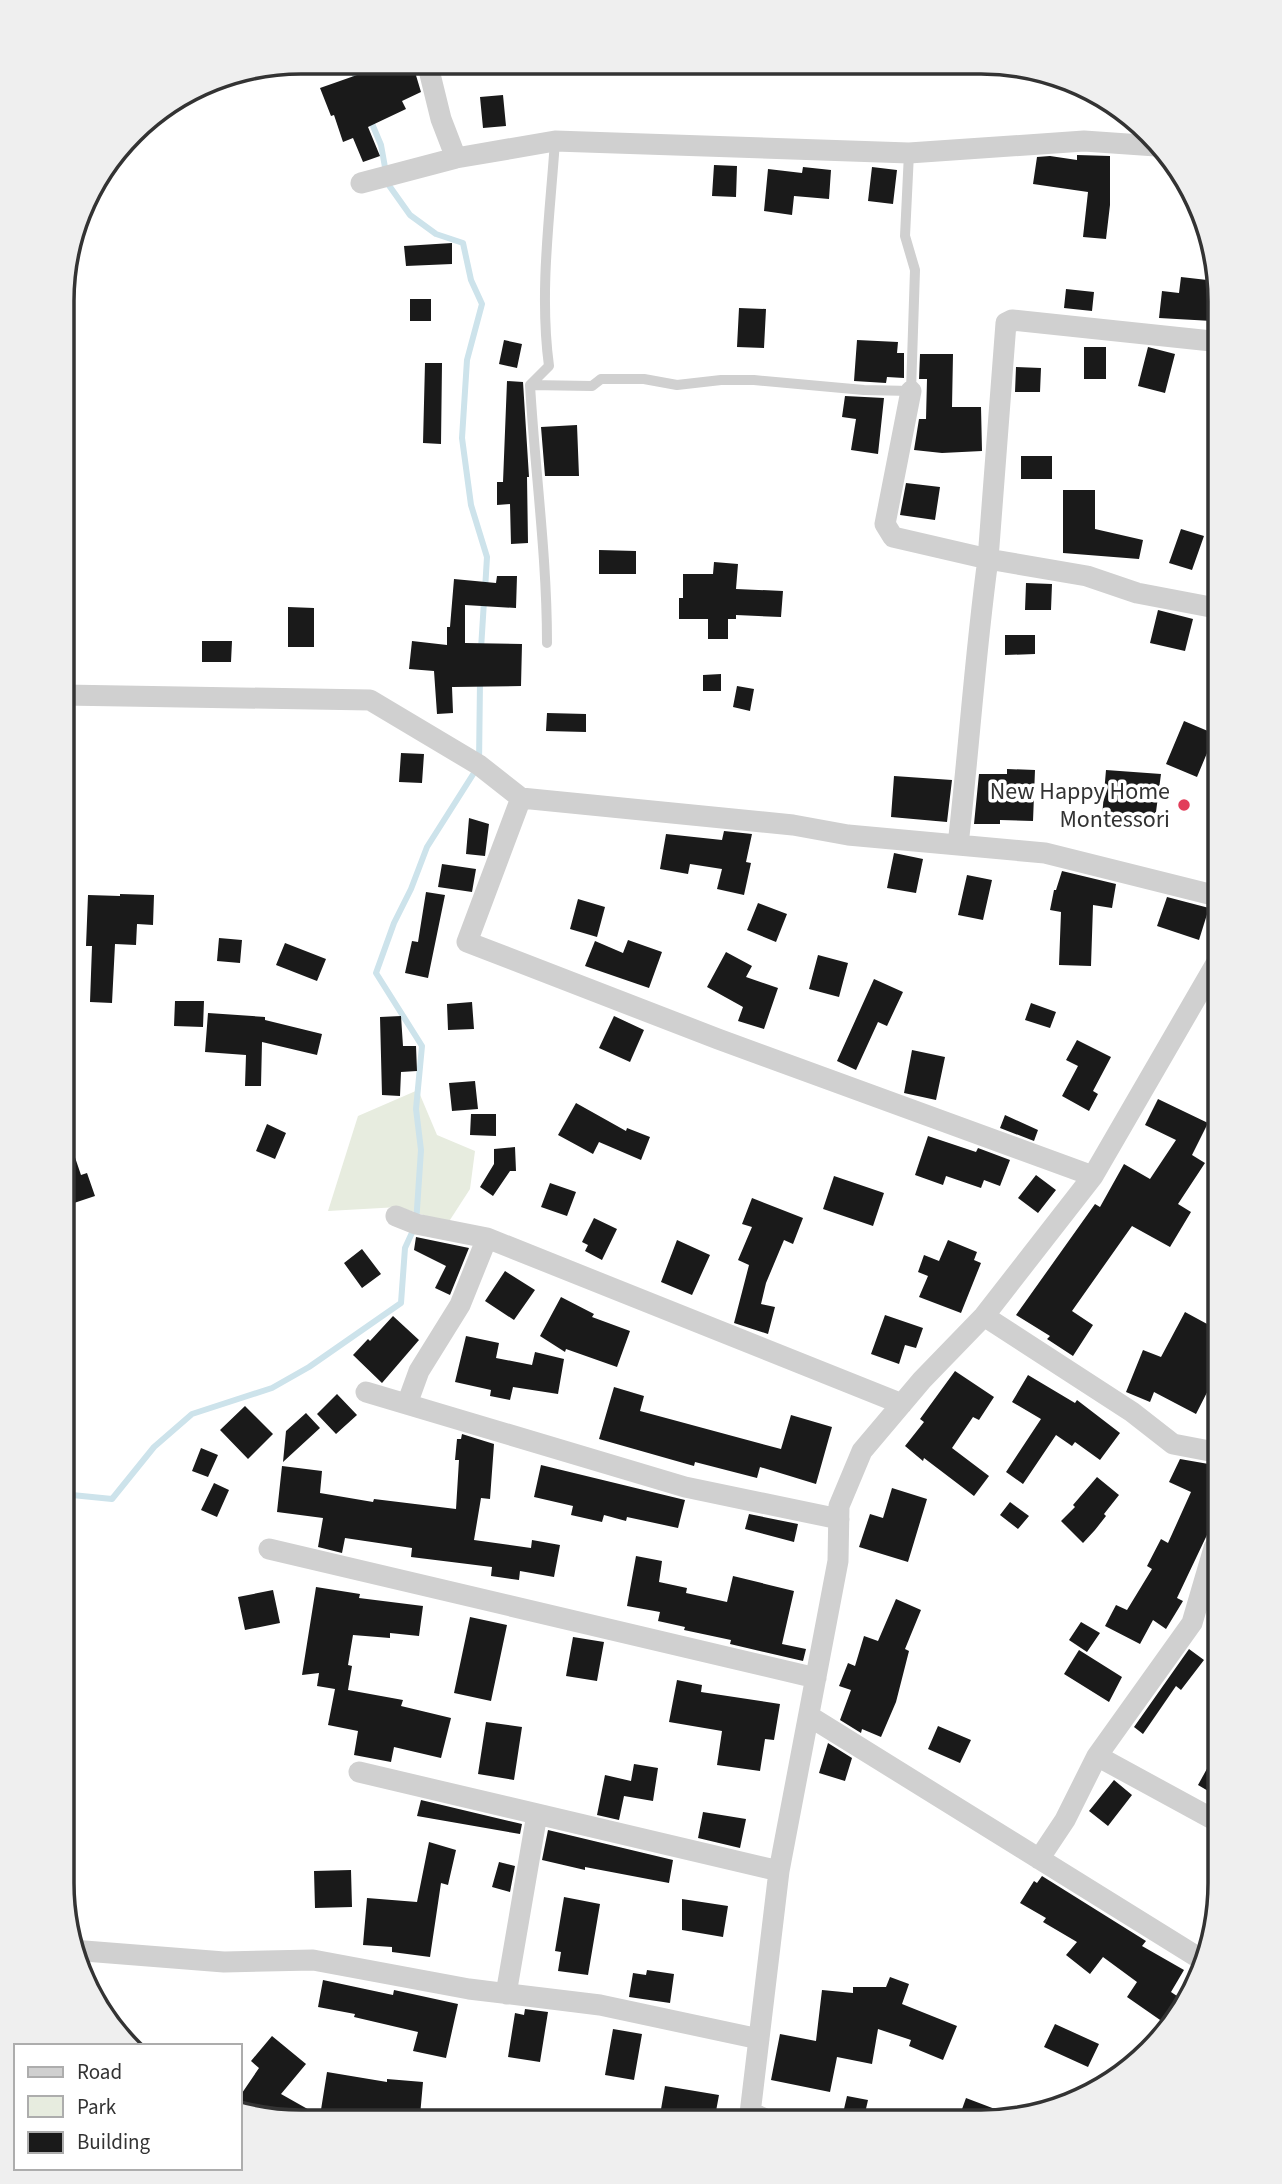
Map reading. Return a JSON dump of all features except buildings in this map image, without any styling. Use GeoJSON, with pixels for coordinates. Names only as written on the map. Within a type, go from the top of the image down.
{"type":"FeatureCollection","features":[{"type":"Feature","properties":{"kind":"street"},"geometry":{"type":"LineString","coordinates":[[430,74],[441,119],[456,158]]}},
{"type":"Feature","properties":{"kind":"street"},"geometry":{"type":"LineString","coordinates":[[362,183],[456,158],[555,141],[909,153],[1084,141],[1146,145]]}},
{"type":"Feature","properties":{"kind":"street"},"geometry":{"type":"LineString","coordinates":[[958,845],[977,642],[988,559],[1006,323],[1012,320],[1209,341]]}},
{"type":"Feature","properties":{"kind":"street"},"geometry":{"type":"LineString","coordinates":[[912,391],[885,524],[893,537],[988,559],[1087,576],[1138,593],[1209,606]]}},
{"type":"Feature","properties":{"kind":"street"},"geometry":{"type":"LineString","coordinates":[[74,695],[370,700],[479,765],[521,799],[793,825],[848,835],[1045,853],[1209,894]]}},
{"type":"Feature","properties":{"kind":"street"},"geometry":{"type":"LineString","coordinates":[[521,799],[467,942],[718,1039],[1093,1176]]}},
{"type":"Feature","properties":{"kind":"street"},"geometry":{"type":"LineString","coordinates":[[751,2110],[779,1871],[838,1560],[839,1506],[862,1451],[984,1316],[1093,1176],[1209,975]]}},
{"type":"Feature","properties":{"kind":"street"},"geometry":{"type":"LineString","coordinates":[[396,1216],[416,1224],[487,1238],[902,1404]]}},
{"type":"Feature","properties":{"kind":"street"},"geometry":{"type":"LineString","coordinates":[[407,1404],[419,1371],[460,1305],[487,1238]]}},
{"type":"Feature","properties":{"kind":"street"},"geometry":{"type":"LineString","coordinates":[[984,1316],[1132,1412],[1173,1444],[1208,1451]]}},
{"type":"Feature","properties":{"kind":"street"},"geometry":{"type":"LineString","coordinates":[[366,1392],[685,1487],[839,1519]]}},
{"type":"Feature","properties":{"kind":"street"},"geometry":{"type":"LineString","coordinates":[[269,1549],[816,1678]]}},
{"type":"Feature","properties":{"kind":"street"},"geometry":{"type":"LineString","coordinates":[[1039,1859],[1065,1820],[1097,1756],[1192,1623],[1208,1568]]}},
{"type":"Feature","properties":{"kind":"street"},"geometry":{"type":"LineString","coordinates":[[809,1716],[1195,1957]]}},
{"type":"Feature","properties":{"kind":"street"},"geometry":{"type":"LineString","coordinates":[[1097,1756],[1208,1816]]}},
{"type":"Feature","properties":{"kind":"street"},"geometry":{"type":"LineString","coordinates":[[359,1772],[779,1871]]}},
{"type":"Feature","properties":{"kind":"street"},"geometry":{"type":"LineString","coordinates":[[506,1994],[537,1814]]}},
{"type":"Feature","properties":{"kind":"street"},"geometry":{"type":"LineString","coordinates":[[85,1951],[224,1962],[313,1960],[469,1989],[600,2005],[759,2039]]}},
{"type":"Feature","properties":{"kind":"lane"},"geometry":{"type":"LineString","coordinates":[[547,643],[542,516],[536,480],[530,385],[549,366],[545,339],[546,282],[555,141]]}},
{"type":"Feature","properties":{"kind":"lane"},"geometry":{"type":"LineString","coordinates":[[530,385],[592,386],[601,379],[644,379],[677,385],[720,380],[754,380],[864,390],[912,391],[915,270],[905,236],[909,153]]}},
{"type":"Feature","properties":{"kind":"green space"},"geometry":{"type":"Polygon","coordinates":[[[418,1090],[437,1135],[475,1151],[470,1189],[448,1223],[399,1207],[328,1211],[358,1116],[418,1090]]]}},
{"type":"Feature","properties":{"kind":"waterway"},"geometry":{"type":"LineString","coordinates":[[354,74],[358,82]]}},
{"type":"Feature","properties":{"kind":"waterway"},"geometry":{"type":"LineString","coordinates":[[370,119],[381,145],[388,184],[410,215],[436,234],[463,243],[471,280],[482,304],[467,360],[462,438],[471,505],[487,557],[485,590]]}},
{"type":"Feature","properties":{"kind":"waterway"},"geometry":{"type":"LineString","coordinates":[[481,649],[484,601]]}},
{"type":"Feature","properties":{"kind":"waterway"},"geometry":{"type":"LineString","coordinates":[[74,1495],[112,1499],[154,1447],[192,1414],[272,1388],[309,1367],[401,1303],[405,1248],[416,1224],[421,1150],[416,1109],[422,1046],[376,973],[427,847],[479,765],[480,681]]}},
{"type":"Feature","properties":{"kind":"place","name":"New Happy Home Montessori"},"geometry":{"type":"Point","coordinates":[1184,805]}}]}
